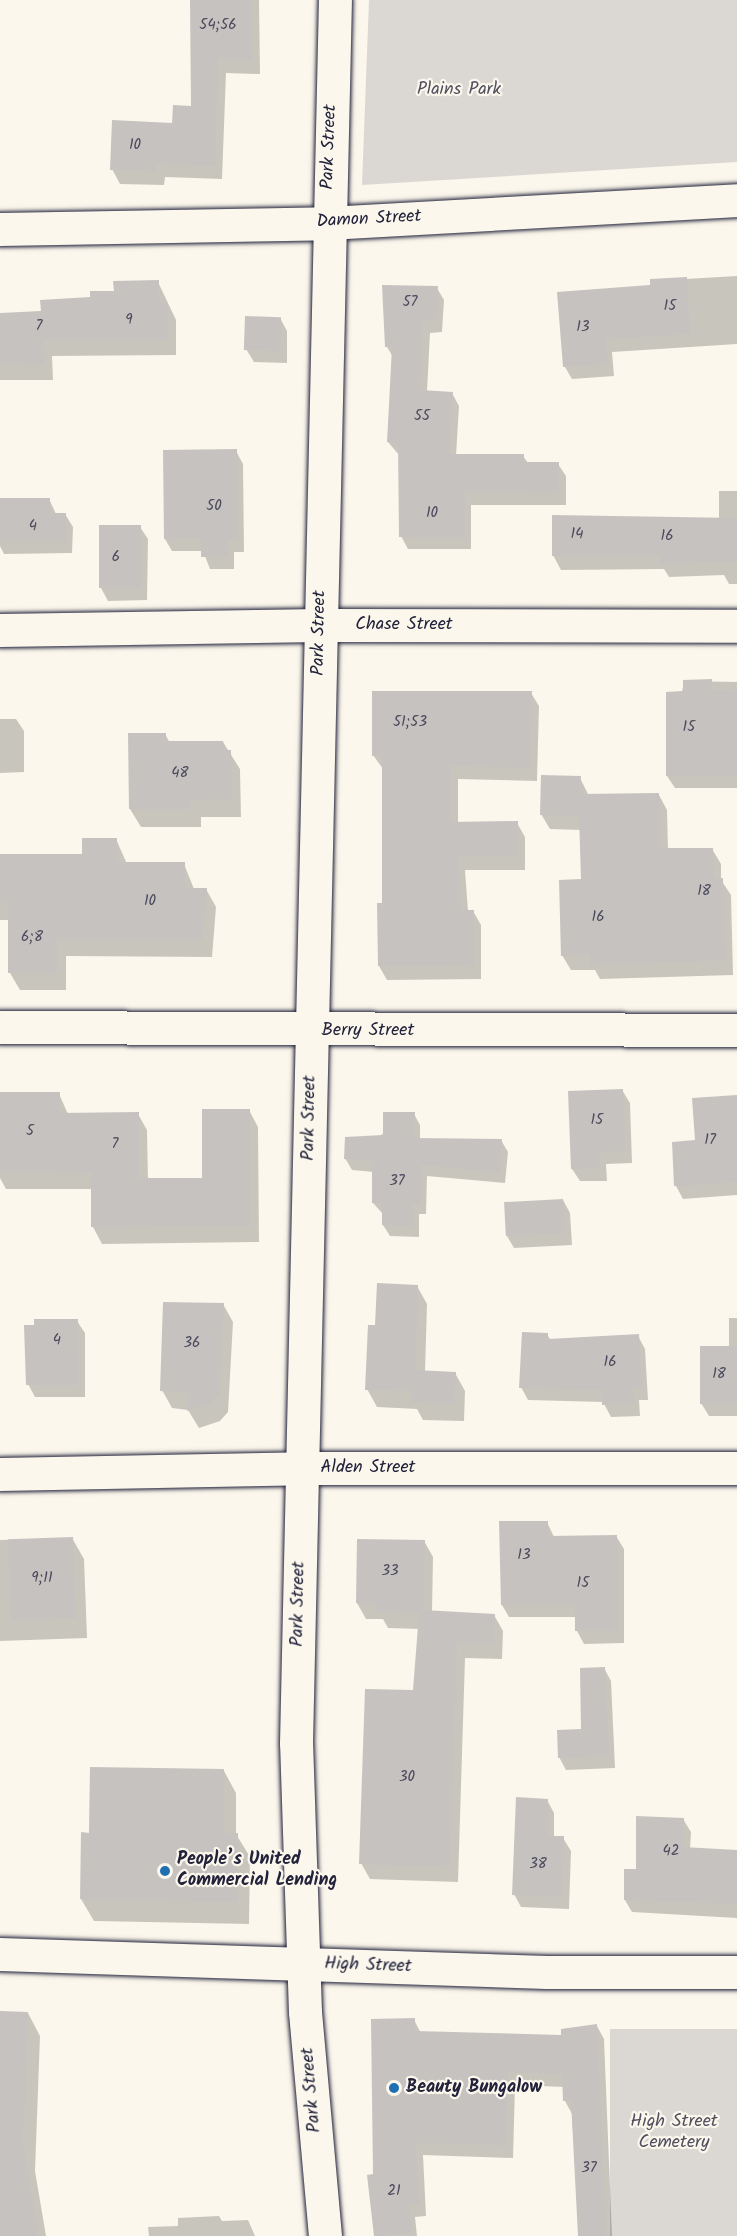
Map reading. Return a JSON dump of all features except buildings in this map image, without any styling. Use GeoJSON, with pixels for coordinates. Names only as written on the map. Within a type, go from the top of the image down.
{"type":"FeatureCollection","features":[{"type":"Feature","properties":{"kind":"street","name":"Park Street"},"geometry":{"type":"LineString","coordinates":[[325,2236],[303,1964],[296,1743],[328,223],[335,0]]}},
{"type":"Feature","properties":{"kind":"street","name":"Damon Street"},"geometry":{"type":"LineString","coordinates":[[0,229],[328,223],[737,200]]}},
{"type":"Feature","properties":{"kind":"street","name":"Chase Street"},"geometry":{"type":"LineString","coordinates":[[0,630],[320,625],[737,626]]}},
{"type":"Feature","properties":{"kind":"street","name":"Berry Street"},"geometry":{"type":"LineString","coordinates":[[0,1027],[311,1031],[737,1030]]}},
{"type":"Feature","properties":{"kind":"street","name":"Alden Street"},"geometry":{"type":"LineString","coordinates":[[0,1474],[302,1468],[737,1468]]}},
{"type":"Feature","properties":{"kind":"street","name":"High Street"},"geometry":{"type":"LineString","coordinates":[[0,1954],[303,1964],[737,1972]]}},
{"type":"Feature","properties":{"kind":"green space","name":"Plains Park"},"geometry":{"type":"Polygon","coordinates":[[[369,0],[737,0],[737,162],[362,185],[369,0]]]}},
{"type":"Feature","properties":{"kind":"green space","name":"High Street Cemetery"},"geometry":{"type":"Polygon","coordinates":[[[610,2029],[737,2029],[737,2236],[610,2236],[610,2029]]]}},
{"type":"Feature","properties":{"kind":"place","name":"People’s United Commercial Lending"},"geometry":{"type":"Point","coordinates":[165,1871]}},
{"type":"Feature","properties":{"kind":"place","name":"Beauty Bungalow"},"geometry":{"type":"Point","coordinates":[394,2088]}}]}
